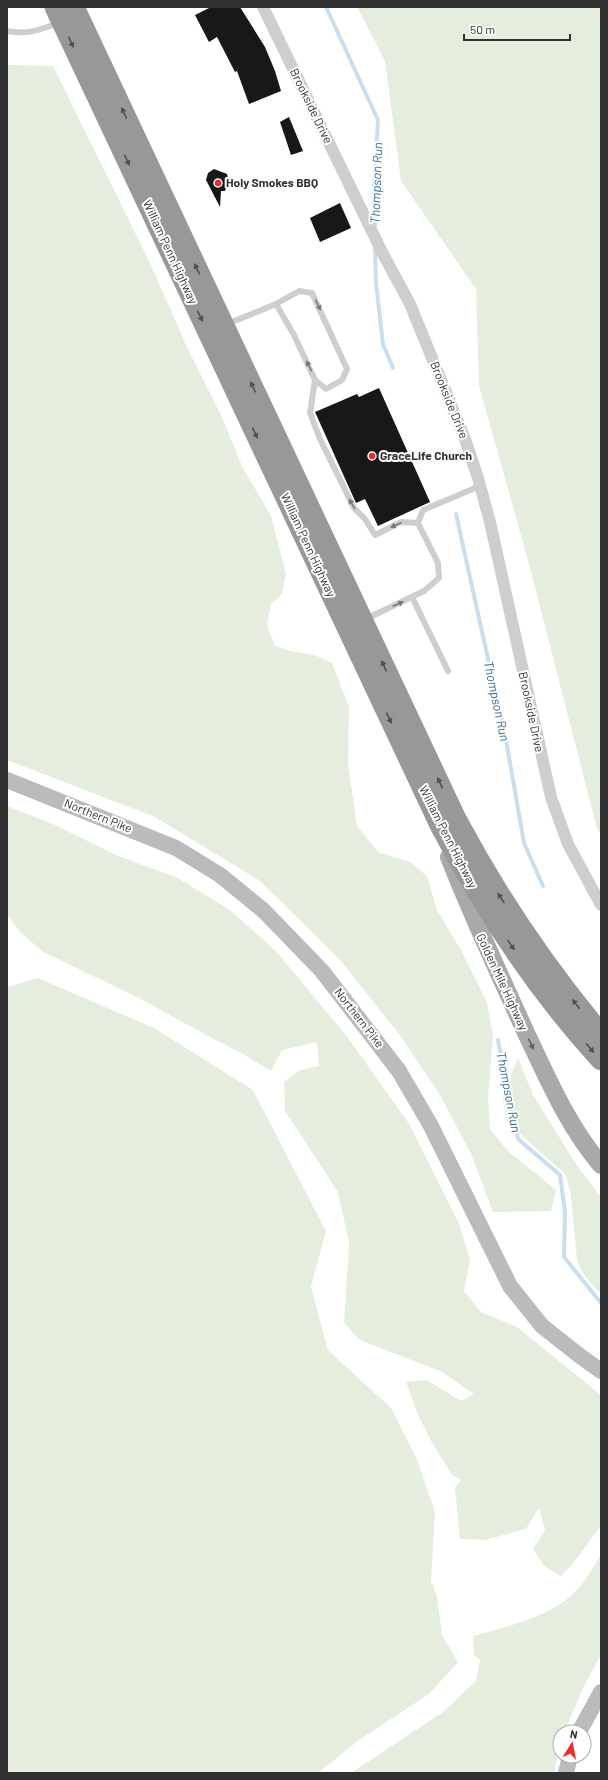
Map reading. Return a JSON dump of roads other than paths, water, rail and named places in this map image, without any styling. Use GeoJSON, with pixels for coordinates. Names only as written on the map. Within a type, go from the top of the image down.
{"type":"FeatureCollection","features":[{"type":"Feature","properties":{"kind":"highway","name":"William Penn Highway"},"geometry":{"type":"LineString","coordinates":[[63,12],[224,326],[456,819],[485,872],[534,948],[601,1034]]}},
{"type":"Feature","properties":{"kind":"highway","name":"William Penn Highway"},"geometry":{"type":"LineString","coordinates":[[63,12],[423,789],[458,860],[500,929],[564,1018],[601,1060]]}},
{"type":"Feature","properties":{"kind":"main road","name":"Northern Pike"},"geometry":{"type":"LineString","coordinates":[[7,780],[176,848],[220,875],[264,911],[322,971],[399,1071],[431,1126],[510,1286],[542,1326],[601,1371]]}},
{"type":"Feature","properties":{"kind":"main road","name":"Golden Mile Highway"},"geometry":{"type":"LineString","coordinates":[[423,789],[484,942],[546,1075],[571,1124],[601,1165]]}},
{"type":"Feature","properties":{"kind":"main road"},"geometry":{"type":"LineString","coordinates":[[583,1724],[601,1692]]}},
{"type":"Feature","properties":{"kind":"street","name":"Brookside Drive"},"geometry":{"type":"LineString","coordinates":[[263,7],[383,254],[410,304],[465,439],[480,486],[551,797],[568,844],[601,905]]}},
{"type":"Feature","properties":{"kind":"lane"},"geometry":{"type":"LineString","coordinates":[[7,31],[20,34],[34,32],[63,12]]}},
{"type":"Feature","properties":{"kind":"lane"},"geometry":{"type":"LineString","coordinates":[[224,326],[276,304],[298,291],[312,293],[347,369],[342,380],[326,389],[315,380],[294,335],[276,304]]}},
{"type":"Feature","properties":{"kind":"lane"},"geometry":{"type":"LineString","coordinates":[[315,380],[310,413],[320,439],[354,508],[365,519],[375,535],[400,522],[418,523]]}},
{"type":"Feature","properties":{"kind":"lane"},"geometry":{"type":"LineString","coordinates":[[363,620],[424,591],[439,578],[438,563],[418,523],[423,510],[480,486]]}},
{"type":"Feature","properties":{"kind":"lane"},"geometry":{"type":"LineString","coordinates":[[412,597],[448,671]]}},
{"type":"Feature","properties":{"kind":"waterway","name":"Thompson Run"},"geometry":{"type":"LineString","coordinates":[[326,7],[378,120],[374,190],[375,227]]}},
{"type":"Feature","properties":{"kind":"waterway","name":"Thompson Run"},"geometry":{"type":"LineString","coordinates":[[375,248],[376,283],[383,344],[393,368]]}},
{"type":"Feature","properties":{"kind":"waterway","name":"Thompson Run"},"geometry":{"type":"LineString","coordinates":[[456,514],[506,740],[524,843],[543,886]]}},
{"type":"Feature","properties":{"kind":"waterway","name":"Thompson Run"},"geometry":{"type":"LineString","coordinates":[[498,1040],[518,1139],[560,1175],[565,1212],[564,1257],[601,1303]]}},
{"type":"Feature","properties":{"kind":"place","name":"Holy Smokes BBQ"},"geometry":{"type":"Point","coordinates":[218,183]}},
{"type":"Feature","properties":{"kind":"place","name":"GraceLife Church"},"geometry":{"type":"Point","coordinates":[372,456]}}]}
